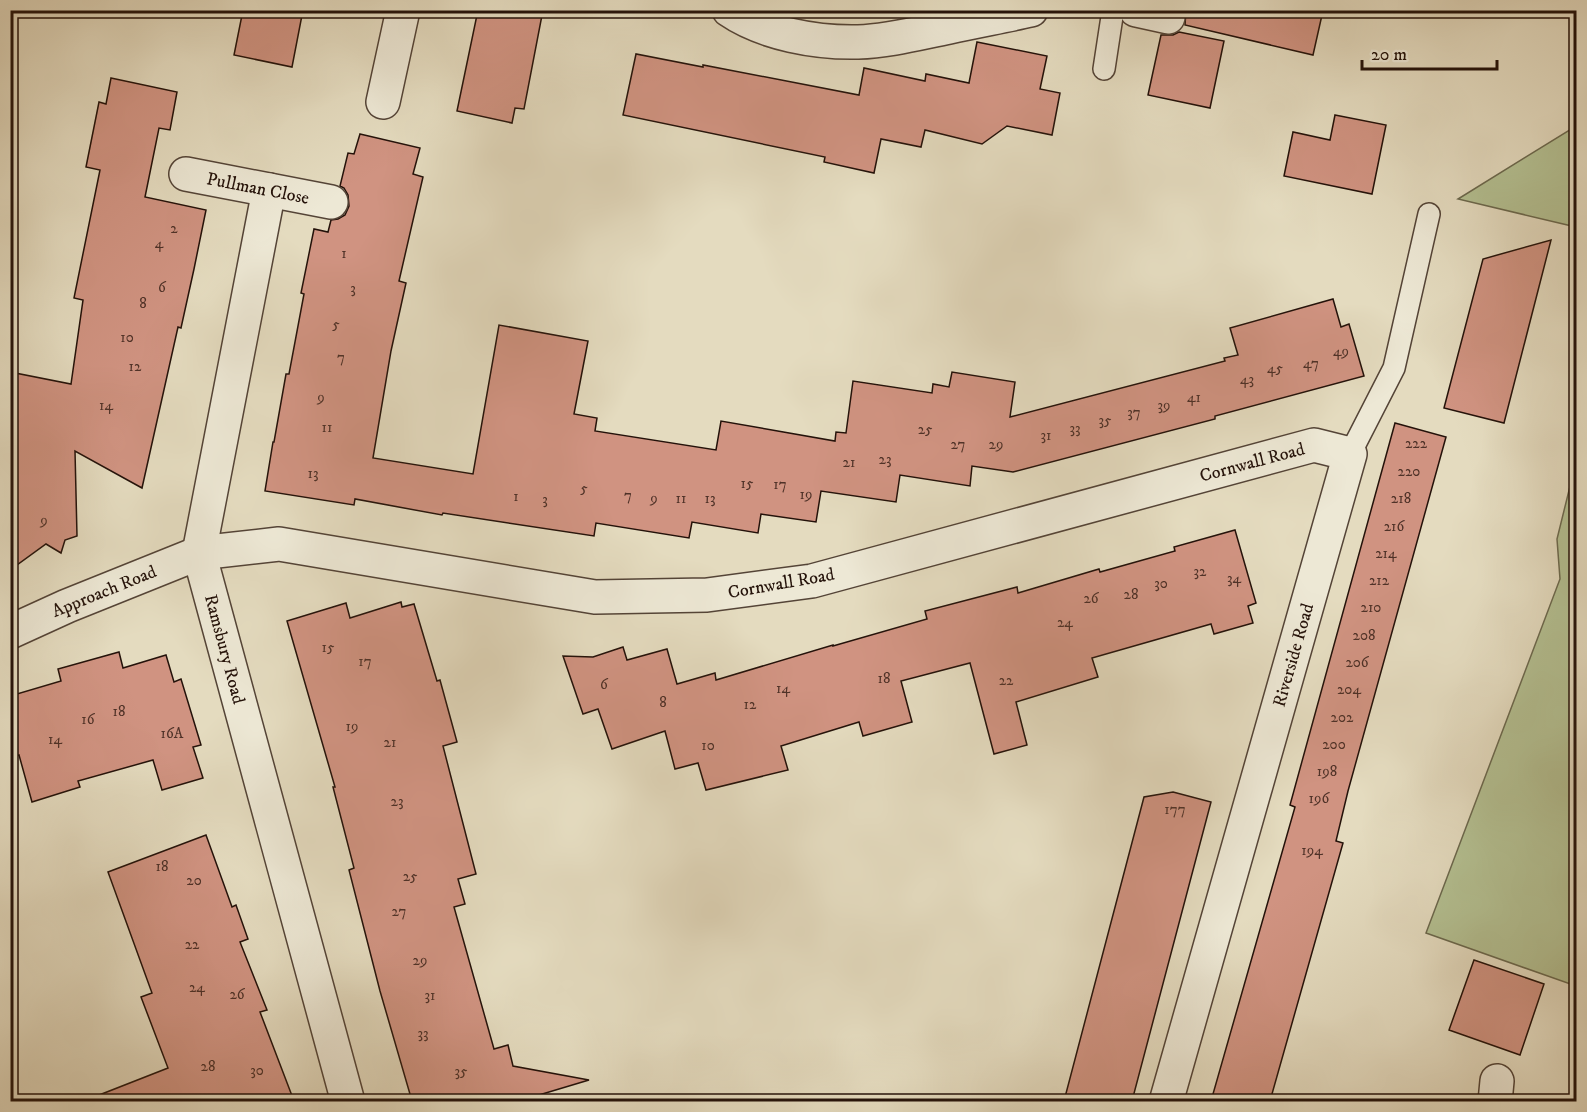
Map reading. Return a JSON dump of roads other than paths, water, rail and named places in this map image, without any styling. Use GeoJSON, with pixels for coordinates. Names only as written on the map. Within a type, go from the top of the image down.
{"type":"FeatureCollection","features":[{"type":"Feature","properties":{"kind":"street"},"geometry":{"type":"LineString","coordinates":[[383,102],[403,10]]}},
{"type":"Feature","properties":{"kind":"street"},"geometry":{"type":"LineString","coordinates":[[729,10],[742,19],[780,33],[816,40],[858,42],[910,36],[1031,10]]}},
{"type":"Feature","properties":{"kind":"street"},"geometry":{"type":"LineString","coordinates":[[1136,10],[1168,17]]}},
{"type":"Feature","properties":{"kind":"street","name":"Pullman Close"},"geometry":{"type":"LineString","coordinates":[[186,174],[331,202]]}},
{"type":"Feature","properties":{"kind":"street","name":"Ramsbury Road"},"geometry":{"type":"LineString","coordinates":[[269,190],[199,553],[348,1101]]}},
{"type":"Feature","properties":{"kind":"street","name":"Cornwall Road"},"geometry":{"type":"LineString","coordinates":[[199,553],[279,544],[595,597],[707,595],[812,581],[1314,445],[1350,454]]}},
{"type":"Feature","properties":{"kind":"street","name":"Riverside Road"},"geometry":{"type":"LineString","coordinates":[[1166,1101],[1350,454]]}},
{"type":"Feature","properties":{"kind":"street","name":"Approach Road"},"geometry":{"type":"LineString","coordinates":[[10,632],[67,606],[199,553]]}},
{"type":"Feature","properties":{"kind":"lane"},"geometry":{"type":"LineString","coordinates":[[1104,69],[1113,10]]}},
{"type":"Feature","properties":{"kind":"lane","name":"Riverside Road"},"geometry":{"type":"LineString","coordinates":[[1350,454],[1394,368],[1429,214]]}}]}
